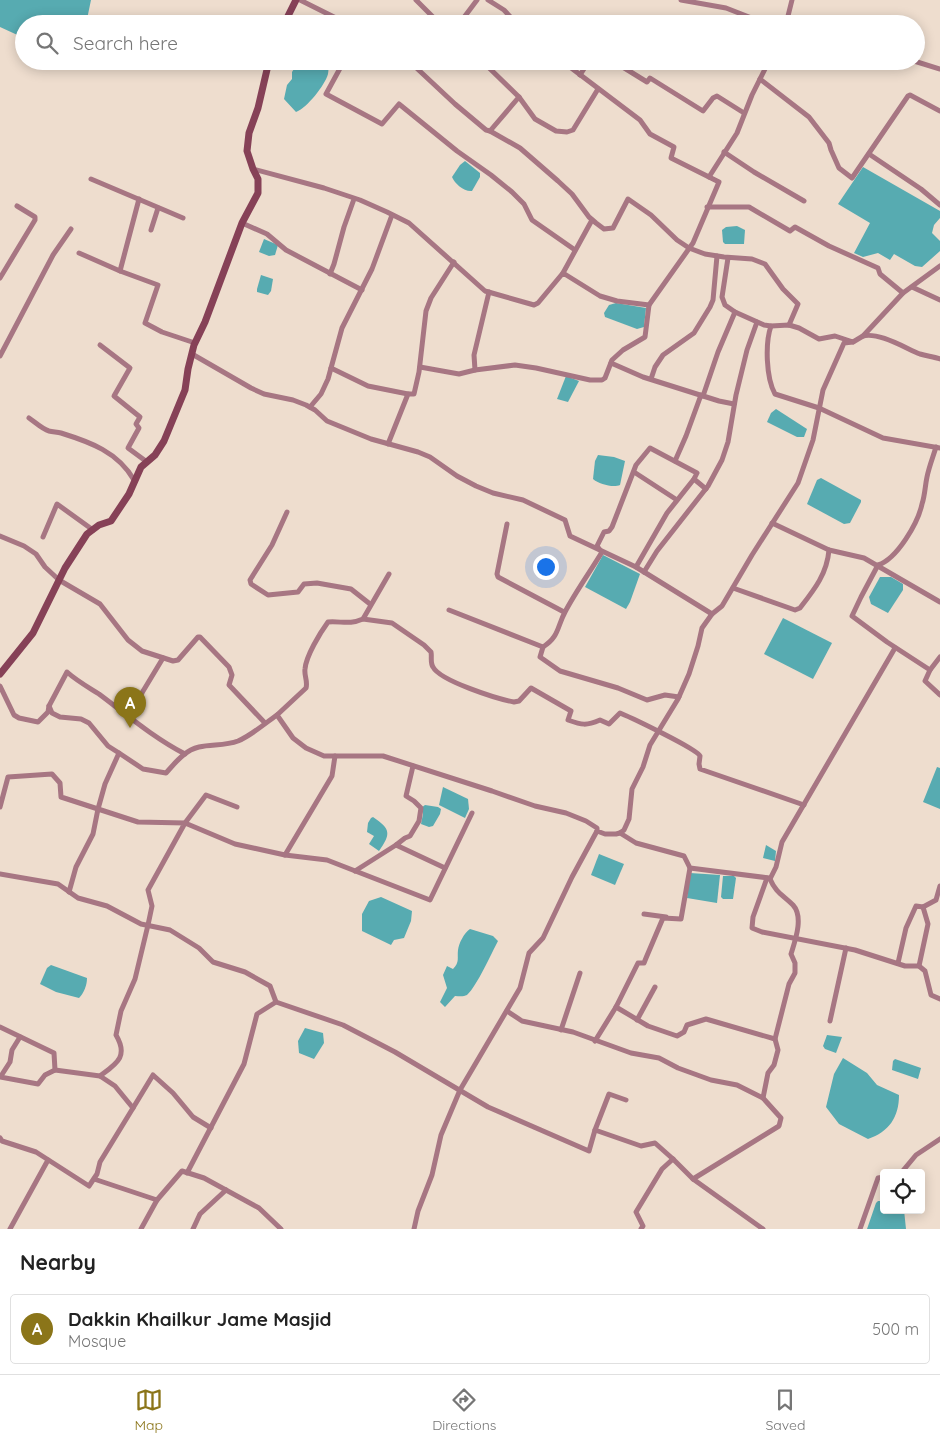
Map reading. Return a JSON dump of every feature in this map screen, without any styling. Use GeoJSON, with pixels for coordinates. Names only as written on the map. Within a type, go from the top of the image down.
{"type":"FeatureCollection","features":[{"type":"Feature","properties":{"kind":"street"},"geometry":{"type":"LineString","coordinates":[[289,15],[298,0],[329,15]]}},
{"type":"Feature","properties":{"kind":"street"},"geometry":{"type":"LineString","coordinates":[[416,0],[431,15]]}},
{"type":"Feature","properties":{"kind":"street"},"geometry":{"type":"LineString","coordinates":[[466,15],[477,0]]}},
{"type":"Feature","properties":{"kind":"street"},"geometry":{"type":"LineString","coordinates":[[488,0],[509,15]]}},
{"type":"Feature","properties":{"kind":"street"},"geometry":{"type":"LineString","coordinates":[[681,0],[726,8],[744,15]]}},
{"type":"Feature","properties":{"kind":"street"},"geometry":{"type":"LineString","coordinates":[[788,15],[792,0]]}},
{"type":"Feature","properties":{"kind":"street"},"geometry":{"type":"LineString","coordinates":[[925,64],[940,69]]}},
{"type":"Feature","properties":{"kind":"street"},"geometry":{"type":"LineString","coordinates":[[0,674],[33,633],[59,580],[87,534],[99,525],[111,521],[129,494],[141,467],[155,455],[164,441],[185,390],[195,343],[242,223],[258,193],[258,179],[247,151],[249,132],[258,108],[267,70]]}},
{"type":"Feature","properties":{"kind":"street"},"geometry":{"type":"LineString","coordinates":[[339,70],[326,94],[382,124],[399,104],[456,151],[512,192],[524,204],[532,220],[576,250]]}},
{"type":"Feature","properties":{"kind":"street"},"geometry":{"type":"LineString","coordinates":[[419,70],[486,130],[520,148],[572,194],[592,220],[604,228],[612,228],[628,199],[651,214],[677,240],[689,248],[705,254],[728,258],[752,258],[764,264],[783,289],[798,304],[789,325]]}},
{"type":"Feature","properties":{"kind":"street"},"geometry":{"type":"LineString","coordinates":[[492,70],[519,96],[535,120],[556,131],[567,132],[572,130],[598,89]]}},
{"type":"Feature","properties":{"kind":"street"},"geometry":{"type":"LineString","coordinates":[[420,367],[454,374],[515,366],[536,368],[590,380],[602,380],[605,378],[612,360],[623,350],[645,337],[648,305],[689,248],[718,182],[671,158],[674,147],[650,134],[640,120],[574,70]]}},
{"type":"Feature","properties":{"kind":"street"},"geometry":{"type":"LineString","coordinates":[[580,75],[583,70]]}},
{"type":"Feature","properties":{"kind":"street"},"geometry":{"type":"LineString","coordinates":[[628,70],[647,82],[650,78],[703,111],[713,98],[717,96],[744,113]]}},
{"type":"Feature","properties":{"kind":"street"},"geometry":{"type":"LineString","coordinates":[[709,177],[736,133],[764,70]]}},
{"type":"Feature","properties":{"kind":"street"},"geometry":{"type":"LineString","coordinates":[[760,79],[809,117],[829,143],[839,168],[852,178],[908,96],[910,95],[940,111]]}},
{"type":"Feature","properties":{"kind":"street"},"geometry":{"type":"LineString","coordinates":[[490,131],[519,96]]}},
{"type":"Feature","properties":{"kind":"street"},"geometry":{"type":"LineString","coordinates":[[724,152],[804,201]]}},
{"type":"Feature","properties":{"kind":"street"},"geometry":{"type":"LineString","coordinates":[[869,154],[921,189],[940,205]]}},
{"type":"Feature","properties":{"kind":"street"},"geometry":{"type":"LineString","coordinates":[[253,169],[324,188],[354,198],[392,215],[410,224],[488,292],[534,305],[538,304],[563,273],[592,220]]}},
{"type":"Feature","properties":{"kind":"street"},"geometry":{"type":"LineString","coordinates":[[91,179],[183,218]]}},
{"type":"Feature","properties":{"kind":"street"},"geometry":{"type":"LineString","coordinates":[[330,274],[354,198]]}},
{"type":"Feature","properties":{"kind":"street"},"geometry":{"type":"LineString","coordinates":[[120,271],[139,199]]}},
{"type":"Feature","properties":{"kind":"street"},"geometry":{"type":"LineString","coordinates":[[0,278],[35,220],[34,216],[17,206]]}},
{"type":"Feature","properties":{"kind":"street"},"geometry":{"type":"LineString","coordinates":[[708,207],[750,207],[790,231],[795,226],[829,246],[878,268],[880,274],[903,293]]}},
{"type":"Feature","properties":{"kind":"street"},"geometry":{"type":"LineString","coordinates":[[151,230],[158,208]]}},
{"type":"Feature","properties":{"kind":"street"},"geometry":{"type":"LineString","coordinates":[[310,407],[321,394],[328,380],[342,328],[377,259],[392,215]]}},
{"type":"Feature","properties":{"kind":"street"},"geometry":{"type":"LineString","coordinates":[[242,223],[268,234],[286,250],[362,290]]}},
{"type":"Feature","properties":{"kind":"street"},"geometry":{"type":"LineString","coordinates":[[0,356],[49,262],[71,229]]}},
{"type":"Feature","properties":{"kind":"street"},"geometry":{"type":"LineString","coordinates":[[79,254],[158,285],[145,323],[162,332],[195,343]]}},
{"type":"Feature","properties":{"kind":"street"},"geometry":{"type":"LineString","coordinates":[[651,379],[655,367],[663,355],[694,333],[710,307],[714,293],[717,256]]}},
{"type":"Feature","properties":{"kind":"street"},"geometry":{"type":"LineString","coordinates":[[728,258],[722,297],[725,305],[735,312],[771,326],[789,325],[799,328],[819,339],[835,336],[853,342]]}},
{"type":"Feature","properties":{"kind":"street"},"geometry":{"type":"LineString","coordinates":[[330,368],[368,386],[414,394],[420,367],[426,311],[431,298],[454,262]]}},
{"type":"Feature","properties":{"kind":"street"},"geometry":{"type":"LineString","coordinates":[[863,336],[903,293],[940,266]]}},
{"type":"Feature","properties":{"kind":"street"},"geometry":{"type":"LineString","coordinates":[[563,273],[600,296],[617,301],[648,305]]}},
{"type":"Feature","properties":{"kind":"street"},"geometry":{"type":"LineString","coordinates":[[912,287],[940,300]]}},
{"type":"Feature","properties":{"kind":"street"},"geometry":{"type":"LineString","coordinates":[[475,370],[474,355],[488,292]]}},
{"type":"Feature","properties":{"kind":"street"},"geometry":{"type":"LineString","coordinates":[[675,461],[735,312]]}},
{"type":"Feature","properties":{"kind":"street"},"geometry":{"type":"LineString","coordinates":[[644,572],[657,551],[706,489],[722,460],[728,442],[734,404],[747,350],[758,322]]}},
{"type":"Feature","properties":{"kind":"street"},"geometry":{"type":"LineString","coordinates":[[771,326],[766,344],[774,393],[820,408],[883,438],[938,448],[927,478],[922,505],[914,524],[902,545],[885,563],[878,565],[852,616],[895,648],[930,670]]}},
{"type":"Feature","properties":{"kind":"street"},"geometry":{"type":"LineString","coordinates":[[620,834],[630,819],[632,790],[650,745],[679,697],[698,646],[702,628],[712,614],[722,606],[798,484],[813,440],[823,390],[844,343],[853,342],[868,334],[940,359]]}},
{"type":"Feature","properties":{"kind":"street"},"geometry":{"type":"LineString","coordinates":[[100,345],[130,368],[114,396],[140,417],[136,424],[140,428],[128,448],[147,462]]}},
{"type":"Feature","properties":{"kind":"street"},"geometry":{"type":"LineString","coordinates":[[192,354],[264,394],[293,400],[310,407],[327,421],[371,439],[424,454],[476,486],[493,493],[523,500],[564,520],[570,536],[636,567],[712,614]]}},
{"type":"Feature","properties":{"kind":"street"},"geometry":{"type":"LineString","coordinates":[[611,363],[651,379],[734,404]]}},
{"type":"Feature","properties":{"kind":"street"},"geometry":{"type":"LineString","coordinates":[[388,444],[408,394]]}},
{"type":"Feature","properties":{"kind":"street"},"geometry":{"type":"LineString","coordinates":[[29,418],[49,431],[90,443],[113,456],[122,462],[134,480]]}},
{"type":"Feature","properties":{"kind":"street"},"geometry":{"type":"LineString","coordinates":[[603,553],[597,546],[604,532],[609,531],[612,527],[636,466],[650,448],[698,473],[667,513],[636,567]]}},
{"type":"Feature","properties":{"kind":"street"},"geometry":{"type":"LineString","coordinates":[[634,472],[677,500]]}},
{"type":"Feature","properties":{"kind":"street"},"geometry":{"type":"LineString","coordinates":[[694,479],[706,489]]}},
{"type":"Feature","properties":{"kind":"street"},"geometry":{"type":"LineString","coordinates":[[43,537],[57,504],[93,530]]}},
{"type":"Feature","properties":{"kind":"street"},"geometry":{"type":"LineString","coordinates":[[287,512],[272,545],[250,580],[251,584],[268,595],[298,592],[304,584],[317,583],[351,589],[370,604]]}},
{"type":"Feature","properties":{"kind":"street"},"geometry":{"type":"LineString","coordinates":[[772,523],[829,550],[864,558],[940,602]]}},
{"type":"Feature","properties":{"kind":"street"},"geometry":{"type":"LineString","coordinates":[[507,524],[498,577],[564,612]]}},
{"type":"Feature","properties":{"kind":"street"},"geometry":{"type":"LineString","coordinates":[[0,536],[24,546],[36,554],[45,567],[59,580],[100,604],[128,640],[142,651],[173,661],[178,660],[200,637],[229,667],[232,676],[228,685],[266,723]]}},
{"type":"Feature","properties":{"kind":"street"},"geometry":{"type":"LineString","coordinates":[[732,588],[795,610],[800,608],[822,577],[828,562],[829,550]]}},
{"type":"Feature","properties":{"kind":"street"},"geometry":{"type":"LineString","coordinates":[[603,553],[564,612],[557,634],[550,643],[543,647],[540,657],[560,671],[618,688],[647,700],[665,695],[679,697]]}},
{"type":"Feature","properties":{"kind":"street"},"geometry":{"type":"LineString","coordinates":[[363,619],[388,574]]}},
{"type":"Feature","properties":{"kind":"street"},"geometry":{"type":"LineString","coordinates":[[449,610],[543,647]]}},
{"type":"Feature","properties":{"kind":"street"},"geometry":{"type":"LineString","coordinates":[[49,706],[52,714],[89,723],[108,746],[143,769],[166,773],[178,758],[198,747],[227,744],[236,741],[254,732],[277,715],[306,688],[304,672],[306,664],[328,622],[355,622],[363,619],[392,623],[400,628],[424,645],[430,652],[431,665],[436,671],[465,688],[514,702],[519,701],[531,688],[570,711],[568,720],[579,724],[589,725],[600,720],[609,724],[620,713],[640,721],[686,748],[699,753],[700,769],[804,805]]}},
{"type":"Feature","properties":{"kind":"street"},"geometry":{"type":"LineString","coordinates":[[895,648],[782,842],[773,874],[769,878],[753,917],[752,928],[762,932],[846,948],[905,966],[919,966],[925,971],[931,995],[940,999]]}},
{"type":"Feature","properties":{"kind":"street"},"geometry":{"type":"LineString","coordinates":[[940,657],[930,670],[925,682],[940,695]]}},
{"type":"Feature","properties":{"kind":"street"},"geometry":{"type":"LineString","coordinates":[[128,716],[163,658]]}},
{"type":"Feature","properties":{"kind":"street"},"geometry":{"type":"LineString","coordinates":[[0,686],[14,715],[38,722],[48,712],[49,706],[67,672],[74,679],[89,687],[185,754]]}},
{"type":"Feature","properties":{"kind":"street"},"geometry":{"type":"LineString","coordinates":[[277,715],[293,738],[306,748],[324,756],[383,756],[535,806],[566,813],[586,821],[597,828],[597,831],[605,834],[620,834],[636,843],[684,856],[690,868],[681,919]]}},
{"type":"Feature","properties":{"kind":"street"},"geometry":{"type":"LineString","coordinates":[[69,892],[76,868],[93,834],[105,784],[119,753]]}},
{"type":"Feature","properties":{"kind":"street"},"geometry":{"type":"LineString","coordinates":[[285,855],[332,776],[335,756]]}},
{"type":"Feature","properties":{"kind":"street"},"geometry":{"type":"LineString","coordinates":[[355,872],[410,836],[421,816],[421,808],[414,800],[406,796],[413,766]]}},
{"type":"Feature","properties":{"kind":"street"},"geometry":{"type":"LineString","coordinates":[[0,807],[8,777],[52,774],[60,783],[61,797],[138,822],[185,823],[235,844],[285,855],[327,860],[430,900],[472,813]]}},
{"type":"Feature","properties":{"kind":"street"},"geometry":{"type":"LineString","coordinates":[[100,1076],[116,1064],[122,1053],[121,1044],[116,1035],[121,1011],[135,979],[148,925],[152,906],[148,890],[185,823],[206,795],[237,807]]}},
{"type":"Feature","properties":{"kind":"street"},"geometry":{"type":"LineString","coordinates":[[414,1229],[418,1211],[432,1175],[441,1135],[460,1090],[520,988],[530,953],[543,938],[572,877],[597,831]]}},
{"type":"Feature","properties":{"kind":"street"},"geometry":{"type":"LineString","coordinates":[[396,846],[445,868]]}},
{"type":"Feature","properties":{"kind":"street"},"geometry":{"type":"LineString","coordinates":[[690,868],[769,878]]}},
{"type":"Feature","properties":{"kind":"street"},"geometry":{"type":"LineString","coordinates":[[0,874],[58,884],[78,898],[107,906],[140,924],[170,930],[199,948],[213,962],[245,972],[270,986],[276,1002]]}},
{"type":"Feature","properties":{"kind":"street"},"geometry":{"type":"LineString","coordinates":[[763,1098],[768,1073],[774,1065],[778,1050],[775,1039],[789,984],[795,972],[795,962],[791,954],[796,938],[798,918],[794,906],[774,888],[769,878]]}},
{"type":"Feature","properties":{"kind":"street"},"geometry":{"type":"LineString","coordinates":[[898,963],[906,928],[916,906],[923,907],[936,900],[940,886]]}},
{"type":"Feature","properties":{"kind":"street"},"geometry":{"type":"LineString","coordinates":[[919,966],[928,924],[923,907]]}},
{"type":"Feature","properties":{"kind":"street"},"geometry":{"type":"LineString","coordinates":[[644,914],[681,919]]}},
{"type":"Feature","properties":{"kind":"street"},"geometry":{"type":"LineString","coordinates":[[595,1041],[616,1007],[638,963],[644,963],[663,918],[681,919]]}},
{"type":"Feature","properties":{"kind":"street"},"geometry":{"type":"LineString","coordinates":[[830,1021],[846,948]]}},
{"type":"Feature","properties":{"kind":"street"},"geometry":{"type":"LineString","coordinates":[[561,1030],[580,973]]}},
{"type":"Feature","properties":{"kind":"street"},"geometry":{"type":"LineString","coordinates":[[637,1020],[655,987]]}},
{"type":"Feature","properties":{"kind":"street"},"geometry":{"type":"LineString","coordinates":[[276,1002],[343,1025],[394,1052],[488,1107],[589,1151],[609,1094],[626,1100]]}},
{"type":"Feature","properties":{"kind":"street"},"geometry":{"type":"LineString","coordinates":[[187,1172],[244,1064],[257,1014],[276,1002]]}},
{"type":"Feature","properties":{"kind":"street"},"geometry":{"type":"LineString","coordinates":[[616,1007],[648,1026],[678,1036],[684,1032],[687,1025],[706,1019],[775,1039]]}},
{"type":"Feature","properties":{"kind":"street"},"geometry":{"type":"LineString","coordinates":[[507,1011],[522,1021],[574,1032],[631,1053],[659,1058],[678,1068],[711,1080],[736,1084],[763,1098],[781,1118],[779,1126],[693,1179]]}},
{"type":"Feature","properties":{"kind":"street"},"geometry":{"type":"LineString","coordinates":[[0,1028],[54,1053],[55,1070]]}},
{"type":"Feature","properties":{"kind":"street"},"geometry":{"type":"LineString","coordinates":[[20,1037],[12,1050],[10,1062],[0,1077],[38,1084],[45,1075],[55,1070],[100,1076],[115,1086],[134,1108]]}},
{"type":"Feature","properties":{"kind":"street"},"geometry":{"type":"LineString","coordinates":[[0,1138],[2,1141],[36,1152],[90,1186],[97,1174],[100,1162],[153,1075],[173,1093],[193,1118],[211,1128]]}},
{"type":"Feature","properties":{"kind":"street"},"geometry":{"type":"LineString","coordinates":[[595,1130],[641,1146],[655,1143],[693,1179],[763,1229]]}},
{"type":"Feature","properties":{"kind":"street"},"geometry":{"type":"LineString","coordinates":[[905,1169],[916,1156],[940,1139]]}},
{"type":"Feature","properties":{"kind":"street"},"geometry":{"type":"LineString","coordinates":[[641,1229],[643,1226],[636,1212],[662,1169],[673,1159]]}},
{"type":"Feature","properties":{"kind":"street"},"geometry":{"type":"LineString","coordinates":[[10,1229],[48,1160]]}},
{"type":"Feature","properties":{"kind":"street"},"geometry":{"type":"LineString","coordinates":[[141,1229],[157,1200],[182,1171],[204,1178],[259,1208],[281,1229]]}},
{"type":"Feature","properties":{"kind":"street"},"geometry":{"type":"LineString","coordinates":[[860,1229],[878,1178],[880,1178]]}},
{"type":"Feature","properties":{"kind":"street"},"geometry":{"type":"LineString","coordinates":[[94,1179],[157,1200]]}},
{"type":"Feature","properties":{"kind":"street"},"geometry":{"type":"LineString","coordinates":[[193,1229],[200,1214],[226,1190]]}},
{"type":"Feature","properties":{"kind":"water"},"geometry":{"type":"Polygon","coordinates":[[[0,0],[91,0],[88,15],[15,15],[15,34],[0,27],[0,0]]]}},
{"type":"Feature","properties":{"kind":"water"},"geometry":{"type":"Polygon","coordinates":[[[293,70],[328,71],[326,79],[315,96],[296,112],[284,99],[287,85],[292,79],[293,70]]]}},
{"type":"Feature","properties":{"kind":"water"},"geometry":{"type":"Polygon","coordinates":[[[465,161],[480,173],[480,177],[472,191],[460,187],[452,177],[465,161]]]}},
{"type":"Feature","properties":{"kind":"water"},"geometry":{"type":"Polygon","coordinates":[[[863,167],[940,211],[940,218],[934,225],[932,233],[940,241],[940,251],[922,267],[915,266],[894,254],[890,260],[878,253],[863,257],[854,253],[870,223],[838,204],[863,167]]]}},
{"type":"Feature","properties":{"kind":"water"},"geometry":{"type":"Polygon","coordinates":[[[737,226],[745,230],[744,244],[725,244],[723,242],[722,230],[726,227],[737,226]]]}},
{"type":"Feature","properties":{"kind":"water"},"geometry":{"type":"Polygon","coordinates":[[[264,239],[278,245],[275,255],[269,256],[259,252],[264,239]]]}},
{"type":"Feature","properties":{"kind":"water"},"geometry":{"type":"Polygon","coordinates":[[[261,275],[273,279],[271,291],[268,295],[257,292],[261,275]]]}},
{"type":"Feature","properties":{"kind":"water"},"geometry":{"type":"Polygon","coordinates":[[[616,303],[646,308],[644,327],[637,329],[605,317],[604,313],[609,305],[616,303]]]}},
{"type":"Feature","properties":{"kind":"water"},"geometry":{"type":"Polygon","coordinates":[[[566,376],[579,381],[568,402],[557,399],[566,376]]]}},
{"type":"Feature","properties":{"kind":"water"},"geometry":{"type":"Polygon","coordinates":[[[776,409],[807,429],[804,437],[797,437],[767,422],[771,413],[776,409]]]}},
{"type":"Feature","properties":{"kind":"water"},"geometry":{"type":"Polygon","coordinates":[[[598,455],[614,457],[625,461],[620,485],[606,485],[593,479],[595,461],[598,455]]]}},
{"type":"Feature","properties":{"kind":"water"},"geometry":{"type":"Polygon","coordinates":[[[821,478],[861,500],[850,523],[844,524],[807,504],[817,480],[821,478]]]}},
{"type":"Feature","properties":{"kind":"water"},"geometry":{"type":"Polygon","coordinates":[[[603,555],[640,574],[626,609],[585,587],[603,555]]]}},
{"type":"Feature","properties":{"kind":"water"},"geometry":{"type":"Polygon","coordinates":[[[880,577],[891,577],[903,584],[903,590],[888,613],[871,604],[869,597],[880,577]]]}},
{"type":"Feature","properties":{"kind":"water"},"geometry":{"type":"Polygon","coordinates":[[[783,618],[832,643],[813,679],[764,654],[783,618]]]}},
{"type":"Feature","properties":{"kind":"water"},"geometry":{"type":"Polygon","coordinates":[[[937,767],[940,768],[940,809],[923,802],[937,767]]]}},
{"type":"Feature","properties":{"kind":"water"},"geometry":{"type":"Polygon","coordinates":[[[443,787],[468,799],[469,809],[465,818],[439,805],[443,787]]]}},
{"type":"Feature","properties":{"kind":"water"},"geometry":{"type":"Polygon","coordinates":[[[425,805],[441,809],[433,826],[429,827],[421,824],[423,814],[421,808],[425,805]]]}},
{"type":"Feature","properties":{"kind":"water"},"geometry":{"type":"Polygon","coordinates":[[[373,817],[383,825],[387,832],[386,840],[379,851],[369,844],[374,836],[367,832],[368,823],[373,817]]]}},
{"type":"Feature","properties":{"kind":"water"},"geometry":{"type":"Polygon","coordinates":[[[766,845],[776,851],[775,861],[763,858],[766,845]]]}},
{"type":"Feature","properties":{"kind":"water"},"geometry":{"type":"Polygon","coordinates":[[[599,854],[624,864],[615,885],[591,875],[599,854]]]}},
{"type":"Feature","properties":{"kind":"water"},"geometry":{"type":"Polygon","coordinates":[[[690,873],[720,875],[717,903],[687,898],[690,873]]]}},
{"type":"Feature","properties":{"kind":"water"},"geometry":{"type":"Polygon","coordinates":[[[723,876],[734,876],[736,878],[733,899],[723,899],[721,897],[723,876]]]}},
{"type":"Feature","properties":{"kind":"water"},"geometry":{"type":"Polygon","coordinates":[[[381,897],[412,911],[411,921],[404,938],[394,940],[391,945],[362,931],[362,914],[369,901],[381,897]]]}},
{"type":"Feature","properties":{"kind":"water"},"geometry":{"type":"Polygon","coordinates":[[[470,929],[493,936],[498,941],[471,991],[466,996],[455,996],[445,1007],[440,1002],[447,988],[443,975],[447,966],[453,969],[457,964],[459,944],[470,929]]]}},
{"type":"Feature","properties":{"kind":"water"},"geometry":{"type":"Polygon","coordinates":[[[51,965],[87,978],[85,989],[79,998],[56,992],[40,984],[47,968],[51,965]]]}},
{"type":"Feature","properties":{"kind":"water"},"geometry":{"type":"Polygon","coordinates":[[[305,1028],[323,1033],[324,1043],[314,1059],[299,1053],[298,1041],[305,1028]]]}},
{"type":"Feature","properties":{"kind":"water"},"geometry":{"type":"Polygon","coordinates":[[[827,1035],[842,1037],[836,1053],[825,1049],[823,1046],[827,1035]]]}},
{"type":"Feature","properties":{"kind":"water"},"geometry":{"type":"Polygon","coordinates":[[[843,1058],[867,1073],[877,1085],[899,1095],[895,1117],[891,1123],[882,1132],[868,1139],[839,1124],[826,1107],[834,1074],[843,1058]]]}},
{"type":"Feature","properties":{"kind":"water"},"geometry":{"type":"Polygon","coordinates":[[[895,1059],[921,1068],[918,1079],[892,1070],[895,1059]]]}},
{"type":"Feature","properties":{"kind":"water"},"geometry":{"type":"Polygon","coordinates":[[[880,1201],[880,1214],[904,1214],[906,1229],[867,1229],[876,1203],[880,1201]]]}},
{"type":"Feature","properties":{"kind":"place","name":"Dakkin Khailkur Jame Masjid"},"geometry":{"type":"Point","coordinates":[130,728]}}]}
